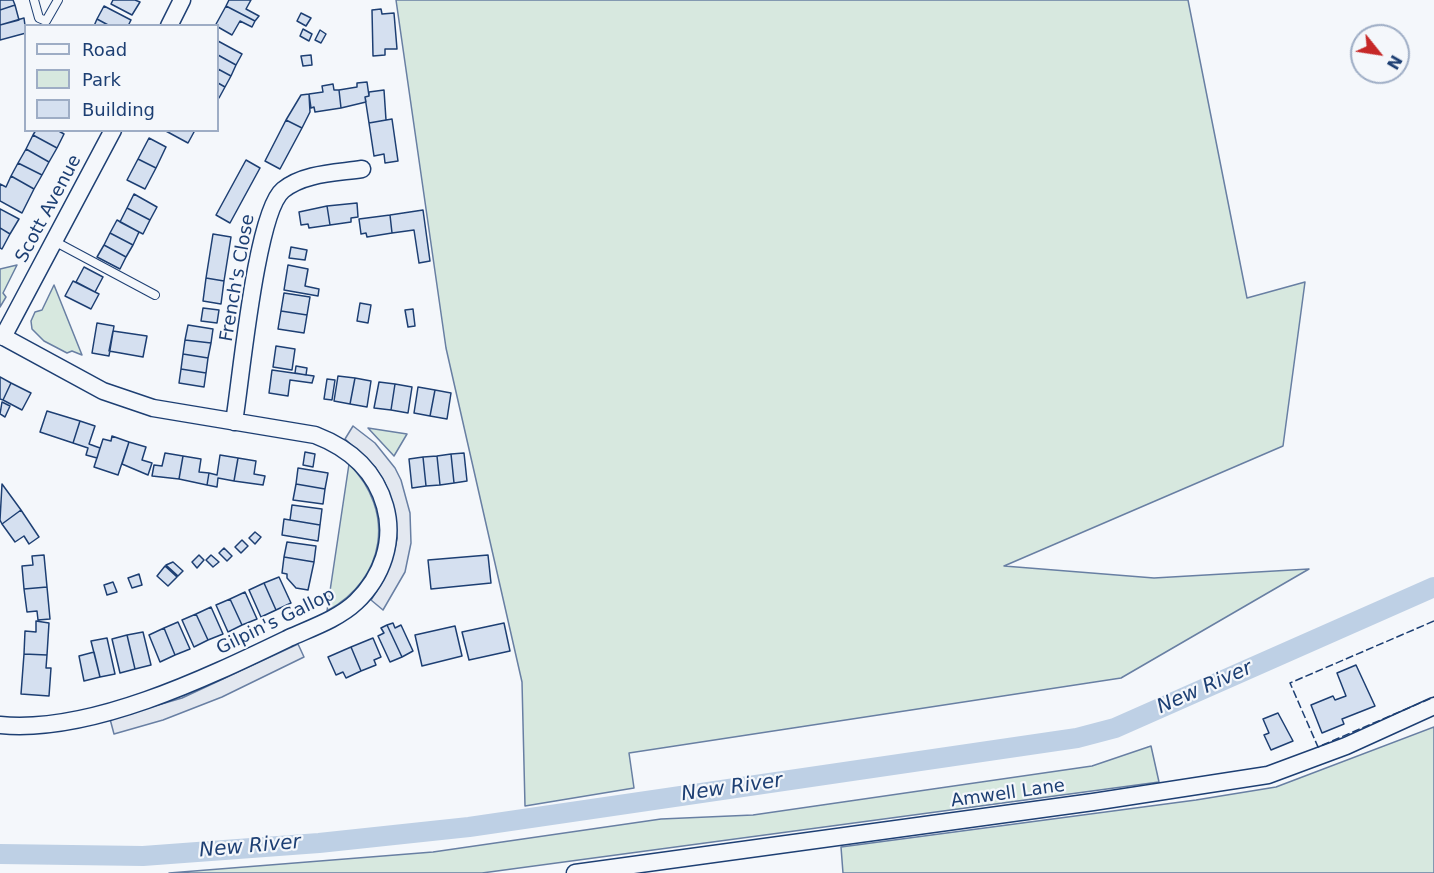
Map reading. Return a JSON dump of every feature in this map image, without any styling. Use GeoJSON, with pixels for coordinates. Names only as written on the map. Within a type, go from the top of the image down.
{"type":"FeatureCollection","features":[{"type":"Feature","properties":{"kind":"street"},"geometry":{"type":"LineString","coordinates":[[170,24],[182,0]]}},
{"type":"Feature","properties":{"kind":"street","name":"Scott Avenue"},"geometry":{"type":"LineString","coordinates":[[1,336],[112,132]]}},
{"type":"Feature","properties":{"kind":"street","name":"French's Close"},"geometry":{"type":"LineString","coordinates":[[234,422],[260,250],[271,206],[282,190],[305,178],[362,169]]}},
{"type":"Feature","properties":{"kind":"street","name":"Gilpin's Gallop"},"geometry":{"type":"LineString","coordinates":[[0,725],[42,724],[78,718],[163,693],[228,668],[336,616],[355,603],[374,581],[385,555],[388,522],[380,492],[360,463],[348,451],[315,435],[128,401],[1,336]]}},
{"type":"Feature","properties":{"kind":"street","name":"Amwell Lane"},"geometry":{"type":"LineString","coordinates":[[575,873],[629,870],[1268,775],[1346,746],[1434,706]]}},
{"type":"Feature","properties":{"kind":"lane"},"geometry":{"type":"LineString","coordinates":[[34,0],[39,18],[45,21],[58,0]]}},
{"type":"Feature","properties":{"kind":"lane"},"geometry":{"type":"LineString","coordinates":[[54,241],[155,295]]}},
{"type":"Feature","properties":{"kind":"green space"},"geometry":{"type":"Polygon","coordinates":[[[396,0],[1188,0],[1247,298],[1305,282],[1283,446],[1004,566],[1154,578],[1309,569],[1121,678],[629,753],[634,788],[525,806],[522,682],[446,348],[396,0]]]}},
{"type":"Feature","properties":{"kind":"green space"},"geometry":{"type":"Polygon","coordinates":[[[17,265],[3,293],[6,297],[0,307],[0,269],[17,265]]]}},
{"type":"Feature","properties":{"kind":"green space"},"geometry":{"type":"Polygon","coordinates":[[[54,285],[82,355],[72,351],[67,353],[44,341],[32,329],[31,321],[35,312],[42,310],[54,285]]]}},
{"type":"Feature","properties":{"kind":"green space"},"geometry":{"type":"Polygon","coordinates":[[[368,428],[407,434],[394,456],[368,428]]]}},
{"type":"Feature","properties":{"kind":"green space"},"geometry":{"type":"Polygon","coordinates":[[[349,464],[364,482],[374,502],[378,523],[378,543],[372,563],[362,581],[347,597],[327,611],[349,464]]]}},
{"type":"Feature","properties":{"kind":"green space"},"geometry":{"type":"Polygon","coordinates":[[[1434,727],[1434,873],[843,873],[841,847],[1196,800],[1276,787],[1434,727]]]}},
{"type":"Feature","properties":{"kind":"green space"},"geometry":{"type":"Polygon","coordinates":[[[1151,746],[1159,782],[482,873],[169,873],[433,852],[661,819],[753,815],[1092,766],[1151,746]]]}},
{"type":"Feature","properties":{"kind":"shaded area"},"geometry":{"type":"Polygon","coordinates":[[[353,426],[375,443],[395,468],[401,480],[410,513],[411,543],[405,572],[383,610],[371,600],[384,579],[394,553],[397,538],[394,509],[385,483],[375,467],[345,439],[353,426]]]}},
{"type":"Feature","properties":{"kind":"shaded area"},"geometry":{"type":"Polygon","coordinates":[[[298,644],[304,657],[222,697],[163,720],[114,734],[110,719],[182,698],[298,644]]]}},
{"type":"Feature","properties":{"kind":"building"},"geometry":{"type":"Polygon","coordinates":[[[0,0],[13,0],[15,5],[0,10],[0,0]]]}},
{"type":"Feature","properties":{"kind":"building"},"geometry":{"type":"Polygon","coordinates":[[[113,0],[140,2],[132,15],[111,4],[113,0]]]}},
{"type":"Feature","properties":{"kind":"building"},"geometry":{"type":"Polygon","coordinates":[[[229,0],[251,0],[246,9],[259,16],[255,21],[226,6],[229,0]]]}},
{"type":"Feature","properties":{"kind":"building"},"geometry":{"type":"Polygon","coordinates":[[[15,5],[19,20],[0,25],[0,10],[15,5]]]}},
{"type":"Feature","properties":{"kind":"building"},"geometry":{"type":"Polygon","coordinates":[[[104,6],[131,20],[129,24],[106,24],[97,19],[104,6]]]}},
{"type":"Feature","properties":{"kind":"building"},"geometry":{"type":"Polygon","coordinates":[[[226,6],[255,21],[252,27],[240,21],[232,35],[216,24],[226,6]]]}},
{"type":"Feature","properties":{"kind":"building"},"geometry":{"type":"Polygon","coordinates":[[[381,9],[382,14],[394,13],[397,49],[385,49],[385,55],[373,56],[372,10],[381,9]]]}},
{"type":"Feature","properties":{"kind":"building"},"geometry":{"type":"Polygon","coordinates":[[[301,13],[311,18],[306,26],[297,21],[301,13]]]}},
{"type":"Feature","properties":{"kind":"building"},"geometry":{"type":"Polygon","coordinates":[[[24,18],[24,34],[0,40],[0,25],[24,18]]]}},
{"type":"Feature","properties":{"kind":"building"},"geometry":{"type":"Polygon","coordinates":[[[97,19],[106,24],[95,24],[97,19]]]}},
{"type":"Feature","properties":{"kind":"building"},"geometry":{"type":"Polygon","coordinates":[[[303,29],[312,34],[309,41],[300,36],[303,29]]]}},
{"type":"Feature","properties":{"kind":"building"},"geometry":{"type":"Polygon","coordinates":[[[320,30],[326,34],[321,43],[315,40],[320,30]]]}},
{"type":"Feature","properties":{"kind":"building"},"geometry":{"type":"Polygon","coordinates":[[[219,42],[242,54],[236,65],[219,56],[219,42]]]}},
{"type":"Feature","properties":{"kind":"building"},"geometry":{"type":"Polygon","coordinates":[[[311,55],[312,65],[303,66],[301,56],[311,55]]]}},
{"type":"Feature","properties":{"kind":"building"},"geometry":{"type":"Polygon","coordinates":[[[219,56],[236,65],[231,76],[219,70],[219,56]]]}},
{"type":"Feature","properties":{"kind":"building"},"geometry":{"type":"Polygon","coordinates":[[[219,70],[231,76],[225,87],[219,84],[219,70]]]}},
{"type":"Feature","properties":{"kind":"building"},"geometry":{"type":"Polygon","coordinates":[[[367,82],[369,96],[365,97],[366,102],[341,108],[339,90],[357,87],[357,83],[367,82]]]}},
{"type":"Feature","properties":{"kind":"building"},"geometry":{"type":"Polygon","coordinates":[[[219,84],[225,87],[219,98],[219,84]]]}},
{"type":"Feature","properties":{"kind":"building"},"geometry":{"type":"Polygon","coordinates":[[[333,84],[334,90],[339,90],[341,108],[315,112],[314,107],[311,108],[309,94],[323,92],[322,86],[333,84]]]}},
{"type":"Feature","properties":{"kind":"building"},"geometry":{"type":"Polygon","coordinates":[[[384,90],[386,120],[369,123],[365,97],[369,96],[369,92],[384,90]]]}},
{"type":"Feature","properties":{"kind":"building"},"geometry":{"type":"Polygon","coordinates":[[[309,94],[310,112],[302,128],[286,120],[301,95],[309,94]]]}},
{"type":"Feature","properties":{"kind":"building"},"geometry":{"type":"Polygon","coordinates":[[[392,119],[398,161],[385,163],[384,154],[374,156],[369,123],[392,119]]]}},
{"type":"Feature","properties":{"kind":"building"},"geometry":{"type":"Polygon","coordinates":[[[286,120],[302,128],[280,169],[265,161],[286,120]]]}},
{"type":"Feature","properties":{"kind":"building"},"geometry":{"type":"Polygon","coordinates":[[[35,132],[64,134],[57,148],[33,135],[35,132]]]}},
{"type":"Feature","properties":{"kind":"building"},"geometry":{"type":"Polygon","coordinates":[[[168,132],[194,132],[188,143],[168,132]]]}},
{"type":"Feature","properties":{"kind":"building"},"geometry":{"type":"Polygon","coordinates":[[[33,135],[57,148],[49,162],[26,149],[33,135]]]}},
{"type":"Feature","properties":{"kind":"building"},"geometry":{"type":"Polygon","coordinates":[[[149,138],[166,147],[156,168],[138,159],[149,138]]]}},
{"type":"Feature","properties":{"kind":"building"},"geometry":{"type":"Polygon","coordinates":[[[26,149],[49,162],[42,175],[18,163],[26,149]]]}},
{"type":"Feature","properties":{"kind":"building"},"geometry":{"type":"Polygon","coordinates":[[[138,159],[156,168],[145,189],[127,180],[138,159]]]}},
{"type":"Feature","properties":{"kind":"building"},"geometry":{"type":"Polygon","coordinates":[[[246,160],[260,168],[230,223],[216,215],[246,160]]]}},
{"type":"Feature","properties":{"kind":"building"},"geometry":{"type":"Polygon","coordinates":[[[18,163],[42,175],[34,189],[11,176],[18,163]]]}},
{"type":"Feature","properties":{"kind":"building"},"geometry":{"type":"Polygon","coordinates":[[[11,176],[34,189],[22,213],[0,201],[0,184],[6,187],[11,176]]]}},
{"type":"Feature","properties":{"kind":"building"},"geometry":{"type":"Polygon","coordinates":[[[134,194],[157,207],[150,220],[127,208],[134,194]]]}},
{"type":"Feature","properties":{"kind":"building"},"geometry":{"type":"Polygon","coordinates":[[[357,203],[358,217],[351,218],[351,222],[330,225],[327,206],[357,203]]]}},
{"type":"Feature","properties":{"kind":"building"},"geometry":{"type":"Polygon","coordinates":[[[327,206],[330,225],[309,228],[308,224],[301,225],[299,212],[327,206]]]}},
{"type":"Feature","properties":{"kind":"building"},"geometry":{"type":"Polygon","coordinates":[[[127,208],[150,220],[143,234],[120,222],[127,208]]]}},
{"type":"Feature","properties":{"kind":"building"},"geometry":{"type":"Polygon","coordinates":[[[0,209],[19,219],[10,234],[0,228],[0,209]]]}},
{"type":"Feature","properties":{"kind":"building"},"geometry":{"type":"Polygon","coordinates":[[[423,210],[430,261],[419,263],[414,230],[392,233],[390,215],[423,210]]]}},
{"type":"Feature","properties":{"kind":"building"},"geometry":{"type":"Polygon","coordinates":[[[390,215],[392,233],[367,237],[366,233],[361,234],[359,219],[390,215]]]}},
{"type":"Feature","properties":{"kind":"building"},"geometry":{"type":"Polygon","coordinates":[[[117,220],[139,232],[133,245],[110,233],[117,220]]]}},
{"type":"Feature","properties":{"kind":"building"},"geometry":{"type":"Polygon","coordinates":[[[0,228],[10,234],[2,249],[0,248],[0,228]]]}},
{"type":"Feature","properties":{"kind":"building"},"geometry":{"type":"Polygon","coordinates":[[[110,233],[133,245],[126,257],[104,245],[110,233]]]}},
{"type":"Feature","properties":{"kind":"building"},"geometry":{"type":"Polygon","coordinates":[[[213,234],[231,237],[224,281],[206,278],[213,234]]]}},
{"type":"Feature","properties":{"kind":"building"},"geometry":{"type":"Polygon","coordinates":[[[104,245],[126,257],[120,269],[97,257],[104,245]]]}},
{"type":"Feature","properties":{"kind":"building"},"geometry":{"type":"Polygon","coordinates":[[[291,247],[307,250],[305,260],[289,258],[291,247]]]}},
{"type":"Feature","properties":{"kind":"building"},"geometry":{"type":"Polygon","coordinates":[[[288,265],[308,269],[305,286],[319,289],[318,296],[284,290],[288,265]]]}},
{"type":"Feature","properties":{"kind":"building"},"geometry":{"type":"Polygon","coordinates":[[[84,267],[103,277],[95,292],[76,282],[84,267]]]}},
{"type":"Feature","properties":{"kind":"building"},"geometry":{"type":"Polygon","coordinates":[[[206,278],[224,281],[221,304],[203,301],[206,278]]]}},
{"type":"Feature","properties":{"kind":"building"},"geometry":{"type":"Polygon","coordinates":[[[73,281],[99,294],[91,309],[65,296],[73,281]]]}},
{"type":"Feature","properties":{"kind":"building"},"geometry":{"type":"Polygon","coordinates":[[[284,293],[310,297],[307,315],[281,311],[284,293]]]}},
{"type":"Feature","properties":{"kind":"building"},"geometry":{"type":"Polygon","coordinates":[[[360,303],[371,305],[368,323],[357,321],[360,303]]]}},
{"type":"Feature","properties":{"kind":"building"},"geometry":{"type":"Polygon","coordinates":[[[203,308],[219,310],[217,323],[201,321],[203,308]]]}},
{"type":"Feature","properties":{"kind":"building"},"geometry":{"type":"Polygon","coordinates":[[[413,309],[415,326],[408,327],[405,310],[413,309]]]}},
{"type":"Feature","properties":{"kind":"building"},"geometry":{"type":"Polygon","coordinates":[[[281,311],[307,315],[304,333],[278,329],[281,311]]]}},
{"type":"Feature","properties":{"kind":"building"},"geometry":{"type":"Polygon","coordinates":[[[97,323],[114,326],[109,356],[92,353],[97,323]]]}},
{"type":"Feature","properties":{"kind":"building"},"geometry":{"type":"Polygon","coordinates":[[[188,325],[213,329],[211,343],[185,340],[188,325]]]}},
{"type":"Feature","properties":{"kind":"building"},"geometry":{"type":"Polygon","coordinates":[[[113,331],[147,336],[143,357],[109,351],[113,331]]]}},
{"type":"Feature","properties":{"kind":"building"},"geometry":{"type":"Polygon","coordinates":[[[185,340],[211,343],[208,358],[183,354],[185,340]]]}},
{"type":"Feature","properties":{"kind":"building"},"geometry":{"type":"Polygon","coordinates":[[[276,346],[295,349],[292,370],[273,367],[276,346]]]}},
{"type":"Feature","properties":{"kind":"building"},"geometry":{"type":"Polygon","coordinates":[[[183,354],[208,358],[206,373],[181,369],[183,354]]]}},
{"type":"Feature","properties":{"kind":"building"},"geometry":{"type":"Polygon","coordinates":[[[296,366],[307,368],[306,375],[295,373],[296,366]]]}},
{"type":"Feature","properties":{"kind":"building"},"geometry":{"type":"Polygon","coordinates":[[[181,369],[206,373],[204,387],[179,383],[181,369]]]}},
{"type":"Feature","properties":{"kind":"building"},"geometry":{"type":"Polygon","coordinates":[[[272,370],[314,376],[312,383],[290,380],[288,396],[269,393],[272,370]]]}},
{"type":"Feature","properties":{"kind":"building"},"geometry":{"type":"Polygon","coordinates":[[[338,376],[355,378],[350,404],[334,401],[338,376]]]}},
{"type":"Feature","properties":{"kind":"building"},"geometry":{"type":"Polygon","coordinates":[[[0,377],[11,383],[3,400],[0,399],[0,377]]]}},
{"type":"Feature","properties":{"kind":"building"},"geometry":{"type":"Polygon","coordinates":[[[355,378],[371,381],[367,407],[350,404],[355,378]]]}},
{"type":"Feature","properties":{"kind":"building"},"geometry":{"type":"Polygon","coordinates":[[[327,379],[335,380],[332,400],[324,399],[327,379]]]}},
{"type":"Feature","properties":{"kind":"building"},"geometry":{"type":"Polygon","coordinates":[[[379,382],[395,384],[391,410],[374,408],[379,382]]]}},
{"type":"Feature","properties":{"kind":"building"},"geometry":{"type":"Polygon","coordinates":[[[11,383],[31,393],[22,410],[3,400],[11,383]]]}},
{"type":"Feature","properties":{"kind":"building"},"geometry":{"type":"Polygon","coordinates":[[[395,384],[412,387],[408,413],[391,410],[395,384]]]}},
{"type":"Feature","properties":{"kind":"building"},"geometry":{"type":"Polygon","coordinates":[[[418,387],[435,390],[430,416],[414,413],[418,387]]]}},
{"type":"Feature","properties":{"kind":"building"},"geometry":{"type":"Polygon","coordinates":[[[435,390],[451,393],[447,419],[430,416],[435,390]]]}},
{"type":"Feature","properties":{"kind":"building"},"geometry":{"type":"Polygon","coordinates":[[[2,402],[10,406],[5,417],[0,414],[2,402]]]}},
{"type":"Feature","properties":{"kind":"building"},"geometry":{"type":"Polygon","coordinates":[[[47,411],[80,421],[73,443],[40,432],[47,411]]]}},
{"type":"Feature","properties":{"kind":"building"},"geometry":{"type":"Polygon","coordinates":[[[80,421],[95,426],[89,444],[100,448],[97,458],[86,455],[88,448],[73,443],[80,421]]]}},
{"type":"Feature","properties":{"kind":"building"},"geometry":{"type":"Polygon","coordinates":[[[112,436],[129,442],[118,475],[94,467],[103,439],[111,441],[112,436]]]}},
{"type":"Feature","properties":{"kind":"building"},"geometry":{"type":"Polygon","coordinates":[[[129,442],[146,447],[142,460],[152,463],[148,475],[122,464],[129,442]]]}},
{"type":"Feature","properties":{"kind":"building"},"geometry":{"type":"Polygon","coordinates":[[[305,452],[315,454],[313,467],[303,465],[305,452]]]}},
{"type":"Feature","properties":{"kind":"building"},"geometry":{"type":"Polygon","coordinates":[[[165,453],[183,456],[179,479],[152,476],[154,465],[162,466],[165,453]]]}},
{"type":"Feature","properties":{"kind":"building"},"geometry":{"type":"Polygon","coordinates":[[[464,453],[467,481],[454,483],[451,454],[464,453]]]}},
{"type":"Feature","properties":{"kind":"building"},"geometry":{"type":"Polygon","coordinates":[[[451,454],[454,483],[440,485],[437,456],[451,454]]]}},
{"type":"Feature","properties":{"kind":"building"},"geometry":{"type":"Polygon","coordinates":[[[220,455],[238,458],[234,481],[218,478],[217,487],[207,485],[209,473],[217,475],[220,455]]]}},
{"type":"Feature","properties":{"kind":"building"},"geometry":{"type":"Polygon","coordinates":[[[183,456],[201,459],[199,472],[209,473],[207,485],[179,479],[183,456]]]}},
{"type":"Feature","properties":{"kind":"building"},"geometry":{"type":"Polygon","coordinates":[[[437,456],[440,485],[426,486],[423,457],[437,456]]]}},
{"type":"Feature","properties":{"kind":"building"},"geometry":{"type":"Polygon","coordinates":[[[423,457],[426,486],[412,488],[409,459],[423,457]]]}},
{"type":"Feature","properties":{"kind":"building"},"geometry":{"type":"Polygon","coordinates":[[[238,458],[256,461],[254,474],[265,476],[263,485],[234,481],[238,458]]]}},
{"type":"Feature","properties":{"kind":"building"},"geometry":{"type":"Polygon","coordinates":[[[298,468],[328,473],[325,489],[296,484],[298,468]]]}},
{"type":"Feature","properties":{"kind":"building"},"geometry":{"type":"Polygon","coordinates":[[[2,484],[21,510],[2,524],[0,520],[2,484]]]}},
{"type":"Feature","properties":{"kind":"building"},"geometry":{"type":"Polygon","coordinates":[[[296,484],[325,489],[323,504],[293,500],[296,484]]]}},
{"type":"Feature","properties":{"kind":"building"},"geometry":{"type":"Polygon","coordinates":[[[292,505],[322,509],[320,525],[290,520],[292,505]]]}},
{"type":"Feature","properties":{"kind":"building"},"geometry":{"type":"Polygon","coordinates":[[[21,510],[39,537],[29,544],[24,536],[15,542],[2,524],[21,510]]]}},
{"type":"Feature","properties":{"kind":"building"},"geometry":{"type":"Polygon","coordinates":[[[284,519],[320,525],[318,541],[282,535],[284,519]]]}},
{"type":"Feature","properties":{"kind":"building"},"geometry":{"type":"Polygon","coordinates":[[[255,532],[261,537],[255,544],[249,538],[255,532]]]}},
{"type":"Feature","properties":{"kind":"building"},"geometry":{"type":"Polygon","coordinates":[[[242,540],[248,546],[241,553],[235,547],[242,540]]]}},
{"type":"Feature","properties":{"kind":"building"},"geometry":{"type":"Polygon","coordinates":[[[287,542],[316,546],[314,562],[284,557],[287,542]]]}},
{"type":"Feature","properties":{"kind":"building"},"geometry":{"type":"Polygon","coordinates":[[[224,548],[232,556],[227,561],[219,553],[224,548]]]}},
{"type":"Feature","properties":{"kind":"building"},"geometry":{"type":"Polygon","coordinates":[[[44,555],[47,587],[24,589],[22,566],[33,565],[32,556],[44,555]]]}},
{"type":"Feature","properties":{"kind":"building"},"geometry":{"type":"Polygon","coordinates":[[[199,555],[204,560],[197,568],[192,562],[199,555]]]}},
{"type":"Feature","properties":{"kind":"building"},"geometry":{"type":"Polygon","coordinates":[[[211,555],[219,562],[213,567],[206,560],[211,555]]]}},
{"type":"Feature","properties":{"kind":"building"},"geometry":{"type":"Polygon","coordinates":[[[488,555],[491,583],[431,589],[428,560],[488,555]]]}},
{"type":"Feature","properties":{"kind":"building"},"geometry":{"type":"Polygon","coordinates":[[[284,557],[314,562],[308,590],[296,588],[287,578],[287,574],[282,573],[284,557]]]}},
{"type":"Feature","properties":{"kind":"building"},"geometry":{"type":"Polygon","coordinates":[[[173,562],[183,571],[178,576],[166,565],[173,562]]]}},
{"type":"Feature","properties":{"kind":"building"},"geometry":{"type":"Polygon","coordinates":[[[165,566],[177,577],[168,586],[157,576],[165,566]]]}},
{"type":"Feature","properties":{"kind":"building"},"geometry":{"type":"Polygon","coordinates":[[[139,574],[142,585],[132,588],[128,578],[139,574]]]}},
{"type":"Feature","properties":{"kind":"building"},"geometry":{"type":"Polygon","coordinates":[[[279,577],[291,603],[276,610],[264,583],[279,577]]]}},
{"type":"Feature","properties":{"kind":"building"},"geometry":{"type":"Polygon","coordinates":[[[113,582],[117,592],[107,595],[104,585],[113,582]]]}},
{"type":"Feature","properties":{"kind":"building"},"geometry":{"type":"Polygon","coordinates":[[[264,583],[276,610],[261,617],[249,590],[264,583]]]}},
{"type":"Feature","properties":{"kind":"building"},"geometry":{"type":"Polygon","coordinates":[[[47,587],[50,619],[38,620],[37,611],[27,612],[24,589],[47,587]]]}},
{"type":"Feature","properties":{"kind":"building"},"geometry":{"type":"Polygon","coordinates":[[[245,592],[257,619],[242,625],[230,599],[245,592]]]}},
{"type":"Feature","properties":{"kind":"building"},"geometry":{"type":"Polygon","coordinates":[[[230,599],[242,625],[228,632],[216,605],[230,599]]]}},
{"type":"Feature","properties":{"kind":"building"},"geometry":{"type":"Polygon","coordinates":[[[211,607],[223,634],[208,640],[196,614],[211,607]]]}},
{"type":"Feature","properties":{"kind":"building"},"geometry":{"type":"Polygon","coordinates":[[[196,614],[208,640],[194,647],[182,620],[196,614]]]}},
{"type":"Feature","properties":{"kind":"building"},"geometry":{"type":"Polygon","coordinates":[[[36,621],[49,623],[47,655],[24,654],[25,631],[36,632],[36,621]]]}},
{"type":"Feature","properties":{"kind":"building"},"geometry":{"type":"Polygon","coordinates":[[[178,622],[190,649],[175,655],[164,628],[178,622]]]}},
{"type":"Feature","properties":{"kind":"building"},"geometry":{"type":"Polygon","coordinates":[[[393,623],[395,628],[401,625],[413,651],[402,657],[387,625],[393,623]]]}},
{"type":"Feature","properties":{"kind":"building"},"geometry":{"type":"Polygon","coordinates":[[[504,623],[510,651],[469,660],[462,632],[504,623]]]}},
{"type":"Feature","properties":{"kind":"building"},"geometry":{"type":"Polygon","coordinates":[[[387,625],[402,657],[390,662],[378,636],[384,633],[381,628],[387,625]]]}},
{"type":"Feature","properties":{"kind":"building"},"geometry":{"type":"Polygon","coordinates":[[[455,626],[462,656],[422,666],[415,635],[455,626]]]}},
{"type":"Feature","properties":{"kind":"building"},"geometry":{"type":"Polygon","coordinates":[[[164,628],[175,655],[160,662],[149,635],[164,628]]]}},
{"type":"Feature","properties":{"kind":"building"},"geometry":{"type":"Polygon","coordinates":[[[143,632],[151,665],[135,669],[127,635],[143,632]]]}},
{"type":"Feature","properties":{"kind":"building"},"geometry":{"type":"Polygon","coordinates":[[[127,635],[135,669],[120,673],[112,639],[127,635]]]}},
{"type":"Feature","properties":{"kind":"building"},"geometry":{"type":"Polygon","coordinates":[[[107,638],[115,674],[100,677],[91,641],[107,638]]]}},
{"type":"Feature","properties":{"kind":"building"},"geometry":{"type":"Polygon","coordinates":[[[373,638],[381,657],[374,660],[376,665],[361,671],[351,647],[373,638]]]}},
{"type":"Feature","properties":{"kind":"building"},"geometry":{"type":"Polygon","coordinates":[[[351,647],[361,671],[346,678],[343,672],[336,675],[328,657],[351,647]]]}},
{"type":"Feature","properties":{"kind":"building"},"geometry":{"type":"Polygon","coordinates":[[[94,652],[100,677],[84,681],[79,656],[94,652]]]}},
{"type":"Feature","properties":{"kind":"building"},"geometry":{"type":"Polygon","coordinates":[[[24,654],[47,655],[46,668],[51,668],[49,696],[21,694],[24,654]]]}},
{"type":"Feature","properties":{"kind":"building"},"geometry":{"type":"Polygon","coordinates":[[[1356,665],[1375,706],[1342,719],[1344,724],[1322,733],[1311,705],[1333,696],[1335,700],[1346,696],[1337,673],[1356,665]]]}},
{"type":"Feature","properties":{"kind":"building"},"geometry":{"type":"Polygon","coordinates":[[[1278,713],[1293,741],[1271,750],[1264,735],[1269,733],[1263,719],[1278,713]]]}},
{"type":"Feature","properties":{"kind":"waterway","name":"New River"},"geometry":{"type":"LineString","coordinates":[[0,854],[143,856],[319,843],[469,827],[1077,738],[1115,728],[1434,587]]}},
{"type":"Feature","properties":{"kind":"fence"},"geometry":{"type":"LineString","coordinates":[[1434,621],[1290,683],[1318,747],[1434,697]]}}]}
